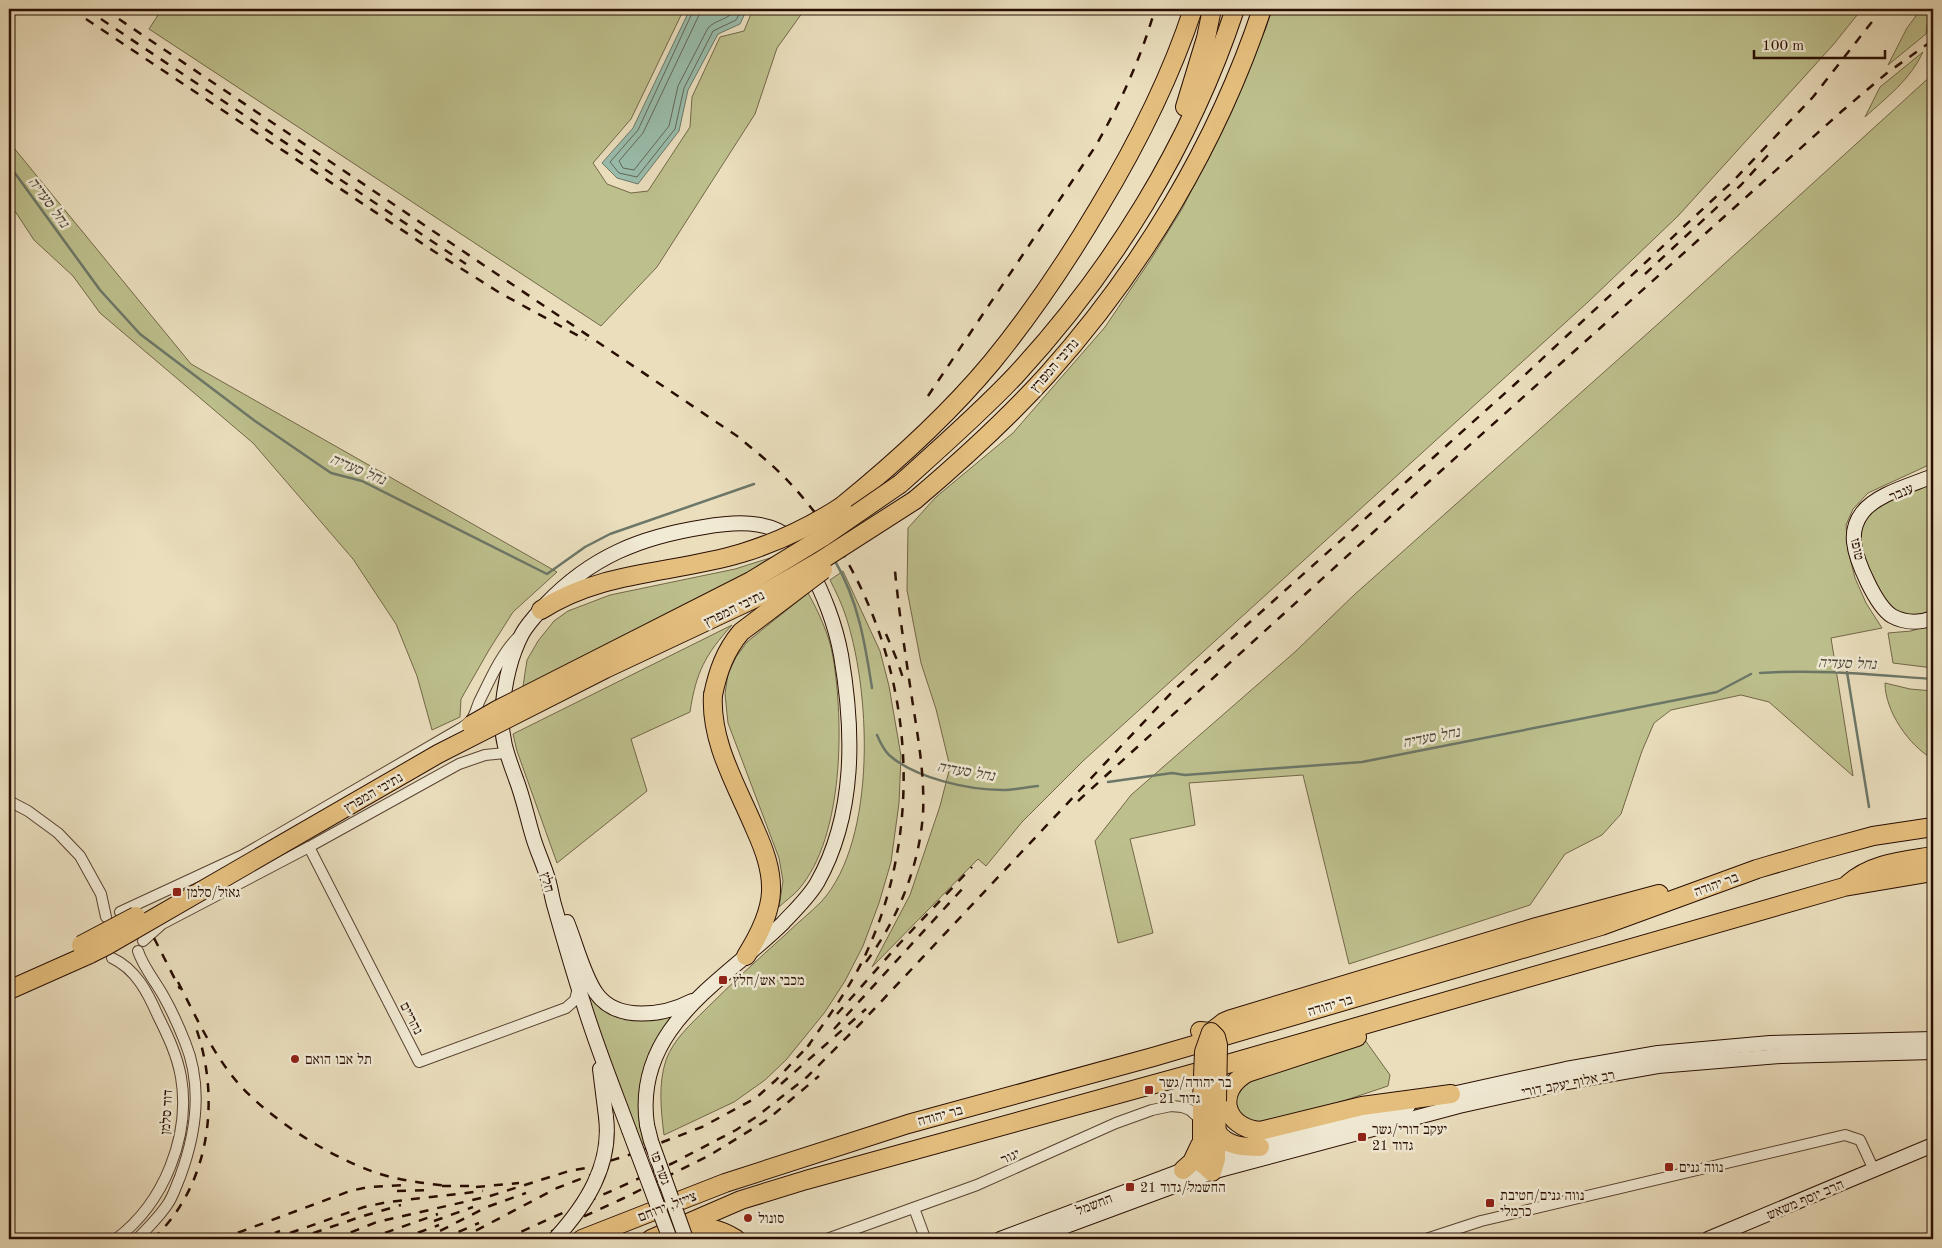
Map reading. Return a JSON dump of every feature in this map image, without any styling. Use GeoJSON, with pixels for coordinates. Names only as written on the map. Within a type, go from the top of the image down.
{"type":"FeatureCollection","features":[{"type":"Feature","properties":{"kind":"highway"},"geometry":{"type":"LineString","coordinates":[[1124,165],[1157,87],[1180,9]]}},
{"type":"Feature","properties":{"kind":"highway"},"geometry":{"type":"LineString","coordinates":[[540,610],[566,595],[598,583],[690,566],[767,546],[816,523],[842,506],[874,480],[933,425],[991,362],[1040,299],[1070,255],[1124,165],[1163,89],[1193,9]]}},
{"type":"Feature","properties":{"kind":"highway"},"geometry":{"type":"LineString","coordinates":[[1136,218],[1156,180],[1178,126],[1199,63],[1212,9]]}},
{"type":"Feature","properties":{"kind":"highway","name":"נתיבי המפרץ"},"geometry":{"type":"LineString","coordinates":[[9,990],[85,949],[159,904],[497,710],[751,581],[823,537],[900,484],[962,428],[1015,376],[1095,278],[1167,168],[1198,106],[1223,45],[1235,9]]}},
{"type":"Feature","properties":{"kind":"highway","name":"נתיבי המפרץ"},"geometry":{"type":"LineString","coordinates":[[9,978],[85,949],[106,946],[438,754],[605,669],[758,597],[820,561],[915,500],[978,444],[1047,375],[1129,272],[1186,183],[1222,110],[1251,41],[1262,9]]}},
{"type":"Feature","properties":{"kind":"highway"},"geometry":{"type":"LineString","coordinates":[[746,956],[757,938],[765,918],[771,893],[770,881],[764,848],[718,743],[712,718],[713,695],[721,663],[741,632],[915,500]]}},
{"type":"Feature","properties":{"kind":"highway","name":"בר יהודה"},"geometry":{"type":"LineString","coordinates":[[725,1183],[908,1124],[1153,1057],[1601,926],[1756,869],[1873,836],[1933,827]]}},
{"type":"Feature","properties":{"kind":"highway"},"geometry":{"type":"LineString","coordinates":[[1844,887],[1857,876],[1882,865],[1933,856]]}},
{"type":"Feature","properties":{"kind":"highway"},"geometry":{"type":"LineString","coordinates":[[1260,1147],[1232,1144],[1222,1138],[1217,1132],[1209,1101],[1204,1052],[1211,1032],[1218,1025],[1231,1019],[1533,928],[1756,869]]}},
{"type":"Feature","properties":{"kind":"highway"},"geometry":{"type":"LineString","coordinates":[[1844,887],[1933,872]]}},
{"type":"Feature","properties":{"kind":"highway","name":"בר יהודה"},"geometry":{"type":"LineString","coordinates":[[651,1239],[677,1236],[716,1209],[765,1192],[1538,976],[1844,887]]}},
{"type":"Feature","properties":{"kind":"highway"},"geometry":{"type":"LineString","coordinates":[[1451,1094],[1362,1106],[1260,1131],[1253,1130],[1237,1122],[1228,1112],[1227,1106],[1231,1086],[1238,1078],[1247,1073],[1327,1048],[1465,998],[1538,976]]}},
{"type":"Feature","properties":{"kind":"highway"},"geometry":{"type":"LineString","coordinates":[[908,1124],[955,1104],[1059,1070],[1200,1031],[1211,1032]]}},
{"type":"Feature","properties":{"kind":"highway"},"geometry":{"type":"LineString","coordinates":[[1209,1101],[1201,1120],[1202,1142],[1210,1165]]}},
{"type":"Feature","properties":{"kind":"highway"},"geometry":{"type":"LineString","coordinates":[[1210,1165],[1217,1132]]}},
{"type":"Feature","properties":{"kind":"highway"},"geometry":{"type":"LineString","coordinates":[[1183,1170],[1192,1162],[1202,1142]]}},
{"type":"Feature","properties":{"kind":"highway","name":"צייזל, ירוחם"},"geometry":{"type":"LineString","coordinates":[[582,1239],[725,1183]]}},
{"type":"Feature","properties":{"kind":"highway"},"geometry":{"type":"LineString","coordinates":[[677,1236],[685,1227],[712,1228],[720,1230],[736,1239]]}},
{"type":"Feature","properties":{"kind":"street","name":"טופז"},"geometry":{"type":"LineString","coordinates":[[1933,477],[1888,495],[1868,507],[1858,520],[1854,542],[1858,558],[1875,597],[1886,611],[1900,619],[1922,621],[1933,618]]}},
{"type":"Feature","properties":{"kind":"street","name":"חלץ"},"geometry":{"type":"LineString","coordinates":[[629,1130],[586,1012],[548,881],[516,779],[505,753],[501,724],[507,676],[523,632],[540,610],[567,583],[598,560],[628,546],[668,534],[726,524],[755,524],[766,526],[792,539],[802,552],[825,597],[835,626],[841,654],[849,731],[850,762],[847,791],[842,819],[818,881],[798,907],[699,997]]}},
{"type":"Feature","properties":{"kind":"street"},"geometry":{"type":"LineString","coordinates":[[244,855],[236,870],[181,900],[170,911],[162,924],[126,959],[112,958],[100,950],[96,936],[97,929],[106,917],[244,855],[469,724],[474,719],[480,702],[502,658],[523,632]]}},
{"type":"Feature","properties":{"kind":"street"},"geometry":{"type":"LineString","coordinates":[[162,924],[309,847],[459,764],[485,755],[505,753]]}},
{"type":"Feature","properties":{"kind":"street"},"geometry":{"type":"LineString","coordinates":[[9,801],[28,811],[58,833],[80,856],[101,894],[106,917]]}},
{"type":"Feature","properties":{"kind":"street","name":"נהריים"},"geometry":{"type":"LineString","coordinates":[[309,847],[419,1062],[566,1008]]}},
{"type":"Feature","properties":{"kind":"street"},"geometry":{"type":"LineString","coordinates":[[548,881],[558,898],[587,975],[601,998],[624,1011],[650,1014],[677,1007],[699,997]]}},
{"type":"Feature","properties":{"kind":"street"},"geometry":{"type":"LineString","coordinates":[[120,912],[133,916],[142,927],[140,946]]}},
{"type":"Feature","properties":{"kind":"street","name":"דוד סלמן"},"geometry":{"type":"LineString","coordinates":[[137,1239],[158,1218],[169,1203],[192,1140],[196,1112],[194,1075],[186,1043],[165,999],[141,960],[140,946]]}},
{"type":"Feature","properties":{"kind":"street","name":"דוד סלמן"},"geometry":{"type":"LineString","coordinates":[[112,958],[130,968],[153,1005],[173,1048],[181,1077],[183,1094],[174,1154],[157,1196],[137,1221],[116,1239]]}},
{"type":"Feature","properties":{"kind":"street"},"geometry":{"type":"LineString","coordinates":[[566,1008],[575,1000],[578,994],[578,984]]}},
{"type":"Feature","properties":{"kind":"street","name":"גשר פז"},"geometry":{"type":"LineString","coordinates":[[677,1236],[651,1141],[646,1090],[655,1055],[664,1038],[699,997]]}},
{"type":"Feature","properties":{"kind":"street"},"geometry":{"type":"LineString","coordinates":[[566,1008],[578,1008],[586,1012]]}},
{"type":"Feature","properties":{"kind":"street","name":"רב אלוף יעקב דורי"},"geometry":{"type":"LineString","coordinates":[[1210,1165],[1260,1147],[1451,1094],[1566,1069],[1658,1053],[1770,1043],[1933,1039]]}},
{"type":"Feature","properties":{"kind":"street"},"geometry":{"type":"LineString","coordinates":[[555,1239],[580,1210],[593,1188],[604,1150],[606,1117],[598,1048]]}},
{"type":"Feature","properties":{"kind":"street","name":"רב אלוף יעקב דורי"},"geometry":{"type":"LineString","coordinates":[[1210,1165],[1567,1082],[1658,1066],[1781,1056],[1933,1052]]}},
{"type":"Feature","properties":{"kind":"street","name":"יגור"},"geometry":{"type":"LineString","coordinates":[[827,1239],[978,1185],[1116,1123],[1152,1110],[1171,1106],[1182,1107],[1190,1110],[1201,1120]]}},
{"type":"Feature","properties":{"kind":"street","name":"גשר פז"},"geometry":{"type":"LineString","coordinates":[[629,1130],[677,1236]]}},
{"type":"Feature","properties":{"kind":"street"},"geometry":{"type":"LineString","coordinates":[[1426,1239],[1481,1221],[1690,1170],[1845,1135],[1860,1140],[1874,1170],[1933,1145]]}},
{"type":"Feature","properties":{"kind":"street","name":"החשמל"},"geometry":{"type":"LineString","coordinates":[[1000,1239],[1183,1170],[1210,1165]]}},
{"type":"Feature","properties":{"kind":"street","name":"החשמל"},"geometry":{"type":"LineString","coordinates":[[1031,1239],[1210,1165]]}},
{"type":"Feature","properties":{"kind":"street","name":"הרב יוסף משאש"},"geometry":{"type":"LineString","coordinates":[[1708,1239],[1874,1170]]}},
{"type":"Feature","properties":{"kind":"street"},"geometry":{"type":"LineString","coordinates":[[914,1208],[924,1238],[921,1239]]}},
{"type":"Feature","properties":{"kind":"green space"},"geometry":{"type":"Polygon","coordinates":[[[162,9],[684,9],[631,119],[593,163],[607,184],[631,193],[648,191],[690,127],[692,97],[720,37],[744,31],[753,9],[805,9],[777,48],[755,114],[657,267],[601,326],[149,29],[162,9]]]}},
{"type":"Feature","properties":{"kind":"green space"},"geometry":{"type":"Polygon","coordinates":[[[1272,9],[1862,9],[1833,45],[1678,216],[1588,302],[1083,761],[1022,822],[986,866],[978,859],[872,967],[910,895],[940,806],[950,767],[936,709],[921,663],[907,590],[908,528],[936,497],[1013,433],[1105,327],[1182,209],[1219,136],[1266,28],[1272,9]]]}},
{"type":"Feature","properties":{"kind":"green space"},"geometry":{"type":"Polygon","coordinates":[[[1921,9],[1929,9],[1926,34],[1888,65],[1907,28],[1921,9]]]}},
{"type":"Feature","properties":{"kind":"green space"},"geometry":{"type":"Polygon","coordinates":[[[1923,52],[1905,80],[1865,117],[1880,87],[1923,52]]]}},
{"type":"Feature","properties":{"kind":"green space"},"geometry":{"type":"Polygon","coordinates":[[[1933,74],[1933,463],[1868,493],[1853,509],[1846,525],[1848,550],[1855,578],[1866,603],[1882,628],[1831,638],[1853,776],[1769,702],[1741,695],[1671,710],[1654,723],[1642,751],[1621,814],[1602,835],[1565,854],[1530,905],[1349,964],[1303,775],[1189,783],[1195,825],[1130,839],[1153,933],[1118,943],[1095,841],[1131,795],[1296,651],[1354,595],[1668,315],[1933,74]]]}},
{"type":"Feature","properties":{"kind":"green space"},"geometry":{"type":"Polygon","coordinates":[[[9,142],[191,364],[557,572],[513,612],[461,699],[460,717],[432,730],[417,676],[396,624],[353,559],[253,443],[100,313],[73,276],[34,240],[9,202],[9,142]]]}},
{"type":"Feature","properties":{"kind":"green space"},"geometry":{"type":"Polygon","coordinates":[[[1933,482],[1933,612],[1916,615],[1899,613],[1889,607],[1877,590],[1863,553],[1861,530],[1869,514],[1885,502],[1933,482]]]}},
{"type":"Feature","properties":{"kind":"green space"},"geometry":{"type":"Polygon","coordinates":[[[792,551],[522,693],[527,660],[538,641],[554,621],[568,611],[610,595],[735,569],[792,551]]]}},
{"type":"Feature","properties":{"kind":"green space"},"geometry":{"type":"Polygon","coordinates":[[[843,571],[880,651],[889,686],[901,756],[899,803],[891,862],[879,903],[863,946],[845,981],[825,1012],[786,1060],[765,1080],[734,1102],[664,1135],[661,1107],[662,1078],[666,1060],[673,1046],[688,1027],[725,991],[821,902],[839,875],[852,841],[860,802],[864,761],[864,720],[860,679],[853,642],[844,611],[830,580],[843,571]]]}},
{"type":"Feature","properties":{"kind":"green space"},"geometry":{"type":"Polygon","coordinates":[[[808,593],[823,624],[833,657],[839,713],[837,778],[825,840],[814,866],[799,889],[779,907],[783,881],[779,858],[728,723],[725,694],[728,674],[736,657],[747,642],[808,593]]]}},
{"type":"Feature","properties":{"kind":"green space"},"geometry":{"type":"Polygon","coordinates":[[[1933,624],[1933,668],[1893,663],[1888,633],[1911,631],[1933,624]]]}},
{"type":"Feature","properties":{"kind":"green space"},"geometry":{"type":"Polygon","coordinates":[[[732,625],[708,655],[703,665],[695,686],[690,712],[631,739],[647,791],[557,863],[517,751],[513,734],[732,625]]]}},
{"type":"Feature","properties":{"kind":"green space"},"geometry":{"type":"Polygon","coordinates":[[[1885,683],[1910,689],[1933,691],[1933,759],[1915,746],[1900,727],[1889,705],[1885,683]]]}},
{"type":"Feature","properties":{"kind":"green space"},"geometry":{"type":"Polygon","coordinates":[[[574,966],[609,1008],[680,1010],[656,1043],[647,1143],[640,1145],[574,966]]]}},
{"type":"Feature","properties":{"kind":"green space"},"geometry":{"type":"Polygon","coordinates":[[[1365,1040],[1390,1075],[1388,1086],[1277,1123],[1247,1124],[1229,1100],[1239,1081],[1365,1040]]]}},
{"type":"Feature","properties":{"kind":"water"},"geometry":{"type":"Polygon","coordinates":[[[690,9],[747,9],[740,24],[718,34],[688,90],[679,131],[638,184],[617,178],[602,163],[633,128],[690,9]]]}},
{"type":"Feature","properties":{"kind":"waterway","name":"נחל סעדיה"},"geometry":{"type":"LineString","coordinates":[[9,165],[100,290],[140,334],[255,421],[331,473],[362,481],[547,574],[585,547],[610,534],[754,484]]}},
{"type":"Feature","properties":{"kind":"waterway","name":"נחל סעדיה"},"geometry":{"type":"LineString","coordinates":[[835,561],[850,591],[860,622],[872,688]]}},
{"type":"Feature","properties":{"kind":"waterway","name":"נחל סעדיה"},"geometry":{"type":"LineString","coordinates":[[1760,673],[1824,672],[1933,679]]}},
{"type":"Feature","properties":{"kind":"waterway"},"geometry":{"type":"LineString","coordinates":[[1847,672],[1869,807]]}},
{"type":"Feature","properties":{"kind":"waterway","name":"נחל סעדיה"},"geometry":{"type":"LineString","coordinates":[[1108,782],[1172,773],[1185,775],[1362,762],[1717,692],[1751,674]]}},
{"type":"Feature","properties":{"kind":"waterway","name":"נחל סעדיה"},"geometry":{"type":"LineString","coordinates":[[877,735],[889,755],[900,763],[927,776],[974,788],[1007,790],[1038,786]]}},
{"type":"Feature","properties":{"kind":"railway"},"geometry":{"type":"LineString","coordinates":[[71,9],[435,252],[500,293],[586,340]]}},
{"type":"Feature","properties":{"kind":"railway"},"geometry":{"type":"LineString","coordinates":[[86,9],[466,264]]}},
{"type":"Feature","properties":{"kind":"railway"},"geometry":{"type":"LineString","coordinates":[[104,9],[737,436],[770,463],[788,481],[828,531],[860,587],[884,647],[898,709],[904,773],[900,837],[886,900],[857,972],[806,1049]]}},
{"type":"Feature","properties":{"kind":"railway"},"geometry":{"type":"LineString","coordinates":[[928,396],[1095,147],[1130,80],[1155,9]]}},
{"type":"Feature","properties":{"kind":"railway"},"geometry":{"type":"LineString","coordinates":[[505,1239],[673,1163],[736,1130],[756,1117],[807,1077],[861,1023],[1173,691],[1513,386],[1735,179],[1813,97],[1882,9]]}},
{"type":"Feature","properties":{"kind":"railway"},"geometry":{"type":"LineString","coordinates":[[1078,801],[1423,487],[1842,111],[1887,73],[1933,40]]}},
{"type":"Feature","properties":{"kind":"railway"},"geometry":{"type":"LineString","coordinates":[[1645,274],[1741,185],[1771,152]]}},
{"type":"Feature","properties":{"kind":"railway"},"geometry":{"type":"LineString","coordinates":[[866,962],[888,928],[905,892],[917,853],[923,814],[923,783],[920,753],[895,571]]}},
{"type":"Feature","properties":{"kind":"railway"},"geometry":{"type":"LineString","coordinates":[[886,634],[903,678]]}},
{"type":"Feature","properties":{"kind":"railway"},"geometry":{"type":"LineString","coordinates":[[837,1014],[900,943],[972,867]]}},
{"type":"Feature","properties":{"kind":"railway"},"geometry":{"type":"LineString","coordinates":[[834,1029],[964,887]]}},
{"type":"Feature","properties":{"kind":"railway"},"geometry":{"type":"LineString","coordinates":[[154,938],[180,989]]}},
{"type":"Feature","properties":{"kind":"railway"},"geometry":{"type":"LineString","coordinates":[[178,982],[210,1043],[233,1077],[247,1093],[285,1125],[330,1152],[375,1172],[422,1183],[448,1186]]}},
{"type":"Feature","properties":{"kind":"railway"},"geometry":{"type":"LineString","coordinates":[[781,1084],[866,1009]]}},
{"type":"Feature","properties":{"kind":"railway"},"geometry":{"type":"LineString","coordinates":[[153,1239],[172,1218],[187,1194],[198,1168],[205,1140],[208,1112],[208,1083],[204,1055],[196,1028]]}},
{"type":"Feature","properties":{"kind":"railway"},"geometry":{"type":"LineString","coordinates":[[334,1239],[377,1222],[490,1196],[569,1171],[626,1156],[702,1127],[756,1098],[810,1044]]}},
{"type":"Feature","properties":{"kind":"railway"},"geometry":{"type":"LineString","coordinates":[[535,1239],[624,1198],[710,1155],[767,1120],[819,1076]]}},
{"type":"Feature","properties":{"kind":"railway"},"geometry":{"type":"LineString","coordinates":[[460,1239],[557,1188],[606,1169]]}},
{"type":"Feature","properties":{"kind":"railway"},"geometry":{"type":"LineString","coordinates":[[476,1187],[519,1183]]}},
{"type":"Feature","properties":{"kind":"railway"},"geometry":{"type":"LineString","coordinates":[[221,1239],[350,1191],[368,1187],[404,1185]]}},
{"type":"Feature","properties":{"kind":"railway"},"geometry":{"type":"LineString","coordinates":[[442,1186],[477,1186]]}},
{"type":"Feature","properties":{"kind":"railway"},"geometry":{"type":"LineString","coordinates":[[397,1191],[432,1190]]}},
{"type":"Feature","properties":{"kind":"railway"},"geometry":{"type":"LineString","coordinates":[[273,1239],[364,1207],[388,1202],[483,1191]]}},
{"type":"Feature","properties":{"kind":"railway"},"geometry":{"type":"LineString","coordinates":[[424,1239],[487,1207],[526,1193]]}},
{"type":"Feature","properties":{"kind":"railway"},"geometry":{"type":"LineString","coordinates":[[296,1239],[401,1205]]}},
{"type":"Feature","properties":{"kind":"railway"},"geometry":{"type":"LineString","coordinates":[[434,1221],[473,1207]]}},
{"type":"Feature","properties":{"kind":"railway"},"geometry":{"type":"LineString","coordinates":[[368,1239],[438,1214]]}},
{"type":"Feature","properties":{"kind":"railway"},"geometry":{"type":"LineString","coordinates":[[442,1239],[479,1223]]}},
{"type":"Feature","properties":{"kind":"railway"},"geometry":{"type":"LineString","coordinates":[[401,1239],[439,1225]]}},
{"type":"Feature","properties":{"kind":"railway"},"geometry":{"type":"LineString","coordinates":[[258,1239],[280,1231]]}},
{"type":"Feature","properties":{"kind":"place","name":"גאזל/סלמן"},"geometry":{"type":"Point","coordinates":[177,892]}},
{"type":"Feature","properties":{"kind":"place","name":"מכבי אש/חלץ"},"geometry":{"type":"Point","coordinates":[723,980]}},
{"type":"Feature","properties":{"kind":"place","name":"תל אבו הואם"},"geometry":{"type":"Point","coordinates":[295,1059]}},
{"type":"Feature","properties":{"kind":"place","name":"בר יהודה/גשר גדוד 21"},"geometry":{"type":"Point","coordinates":[1149,1090]}},
{"type":"Feature","properties":{"kind":"place","name":"יעקב דורי/גשר גדוד 21"},"geometry":{"type":"Point","coordinates":[1362,1137]}},
{"type":"Feature","properties":{"kind":"place","name":"נווה גנים"},"geometry":{"type":"Point","coordinates":[1669,1167]}},
{"type":"Feature","properties":{"kind":"place","name":"החשמל/גדוד 21"},"geometry":{"type":"Point","coordinates":[1130,1187]}},
{"type":"Feature","properties":{"kind":"place","name":"נווה גנים/חטיבת כרמלי"},"geometry":{"type":"Point","coordinates":[1490,1203]}},
{"type":"Feature","properties":{"kind":"place","name":"סונול"},"geometry":{"type":"Point","coordinates":[748,1218]}}]}
